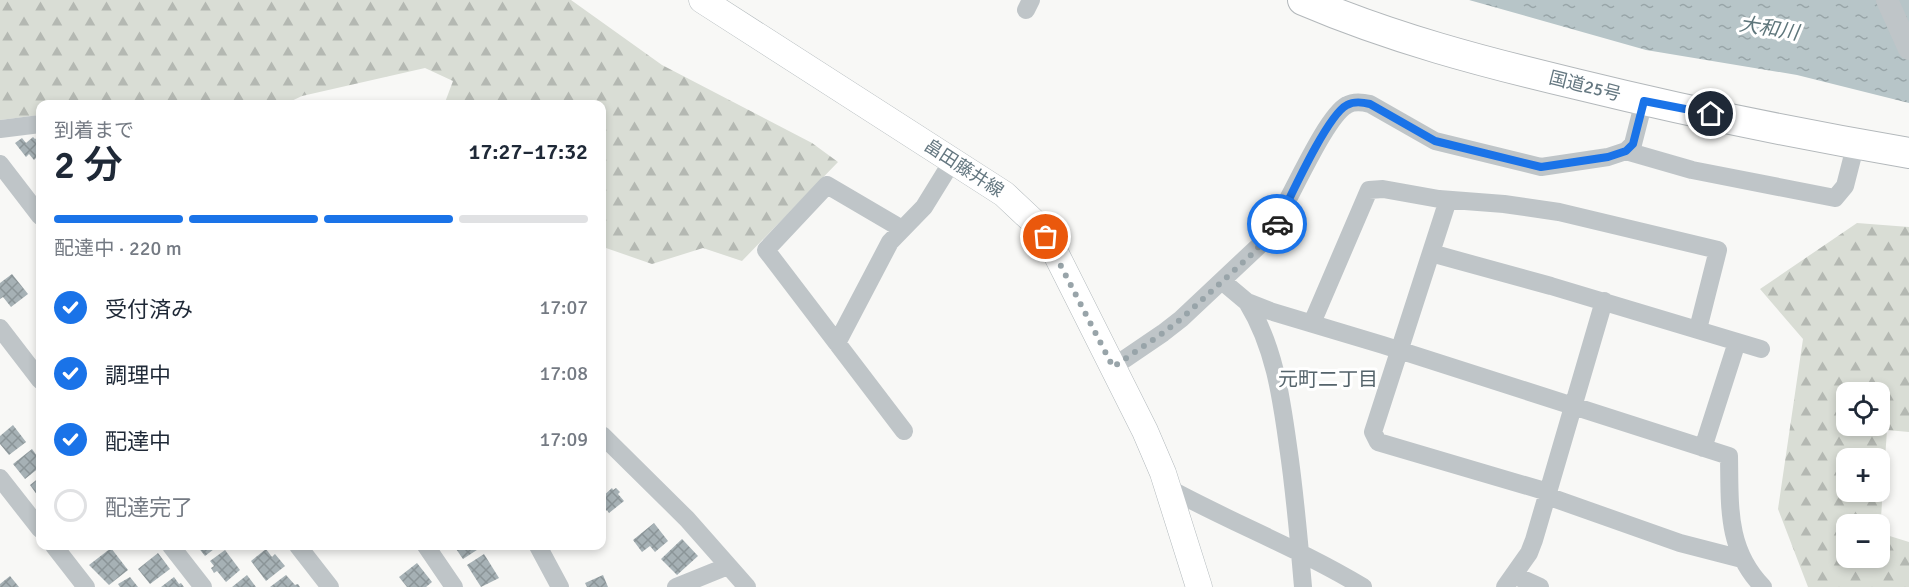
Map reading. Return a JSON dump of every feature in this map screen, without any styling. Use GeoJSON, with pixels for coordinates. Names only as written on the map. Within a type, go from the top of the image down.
{"type":"FeatureCollection","features":[{"type":"Feature","properties":{"kind":"highway","name":"国道25号"},"geometry":{"type":"LineString","coordinates":[[1304,0],[1345,18],[1429,47],[1479,61],[1644,101],[1909,153]]}},
{"type":"Feature","properties":{"kind":"main road","name":"畠田藤井線"},"geometry":{"type":"LineString","coordinates":[[702,0],[1004,194],[1026,213],[1046,237],[1146,431],[1168,488],[1198,587]]}},
{"type":"Feature","properties":{"kind":"street"},"geometry":{"type":"LineString","coordinates":[[1887,0],[1909,49]]}},
{"type":"Feature","properties":{"kind":"street"},"geometry":{"type":"LineString","coordinates":[[1113,367],[1163,333],[1222,282],[1264,241],[1276,226],[1326,128],[1337,113],[1347,105],[1359,102],[1370,104],[1435,141],[1541,167],[1608,157],[1626,151],[1633,144],[1644,101]]}},
{"type":"Feature","properties":{"kind":"street"},"geometry":{"type":"LineString","coordinates":[[0,129],[36,124]]}},
{"type":"Feature","properties":{"kind":"street"},"geometry":{"type":"LineString","coordinates":[[1626,151],[1692,170],[1835,198],[1845,186],[1856,143]]}},
{"type":"Feature","properties":{"kind":"street"},"geometry":{"type":"LineString","coordinates":[[837,343],[890,242],[924,207],[952,160]]}},
{"type":"Feature","properties":{"kind":"street"},"geometry":{"type":"LineString","coordinates":[[0,164],[36,211]]}},
{"type":"Feature","properties":{"kind":"street"},"geometry":{"type":"LineString","coordinates":[[902,229],[827,185],[766,250],[904,431]]}},
{"type":"Feature","properties":{"kind":"street"},"geometry":{"type":"LineString","coordinates":[[1312,323],[1369,190],[1383,189],[1448,200],[1504,204],[1559,212],[1718,250],[1698,329]]}},
{"type":"Feature","properties":{"kind":"street"},"geometry":{"type":"LineString","coordinates":[[1448,200],[1373,432],[1378,442],[1548,494],[1680,543],[1742,559]]}},
{"type":"Feature","properties":{"kind":"street"},"geometry":{"type":"LineString","coordinates":[[1431,253],[1761,349]]}},
{"type":"Feature","properties":{"kind":"street"},"geometry":{"type":"LineString","coordinates":[[1222,282],[1247,302],[1270,311],[1400,350],[1729,456],[1732,529],[1742,559],[1763,587]]}},
{"type":"Feature","properties":{"kind":"street"},"geometry":{"type":"LineString","coordinates":[[1247,302],[1265,338],[1279,386],[1297,511],[1303,587]]}},
{"type":"Feature","properties":{"kind":"street"},"geometry":{"type":"LineString","coordinates":[[1540,587],[1509,581],[1529,553],[1604,302]]}},
{"type":"Feature","properties":{"kind":"street"},"geometry":{"type":"LineString","coordinates":[[0,328],[36,375]]}},
{"type":"Feature","properties":{"kind":"street"},"geometry":{"type":"LineString","coordinates":[[1703,448],[1737,342]]}},
{"type":"Feature","properties":{"kind":"street"},"geometry":{"type":"LineString","coordinates":[[606,439],[687,519],[747,587]]}},
{"type":"Feature","properties":{"kind":"street"},"geometry":{"type":"LineString","coordinates":[[0,478],[36,524]]}},
{"type":"Feature","properties":{"kind":"street"},"geometry":{"type":"LineString","coordinates":[[1168,488],[1207,510],[1300,553],[1363,587]]}},
{"type":"Feature","properties":{"kind":"street"},"geometry":{"type":"LineString","coordinates":[[57,550],[86,587]]}},
{"type":"Feature","properties":{"kind":"street"},"geometry":{"type":"LineString","coordinates":[[174,550],[203,587]]}},
{"type":"Feature","properties":{"kind":"street"},"geometry":{"type":"LineString","coordinates":[[301,550],[330,587]]}},
{"type":"Feature","properties":{"kind":"street"},"geometry":{"type":"LineString","coordinates":[[429,550],[454,587]]}},
{"type":"Feature","properties":{"kind":"street"},"geometry":{"type":"LineString","coordinates":[[540,550],[560,587]]}},
{"type":"Feature","properties":{"kind":"street"},"geometry":{"type":"LineString","coordinates":[[676,587],[728,566]]}},
{"type":"Feature","properties":{"kind":"green space"},"geometry":{"type":"Polygon","coordinates":[[[0,0],[571,0],[662,65],[812,143],[838,162],[742,261],[703,248],[652,264],[606,248],[606,100],[446,100],[453,81],[425,68],[302,96],[294,100],[36,100],[36,116],[0,120],[0,0]]]}},
{"type":"Feature","properties":{"kind":"green space"},"geometry":{"type":"Polygon","coordinates":[[[1857,223],[1909,227],[1909,432],[1890,430],[1890,382],[1836,382],[1836,436],[1887,436],[1886,448],[1836,448],[1836,502],[1882,502],[1881,514],[1836,514],[1836,568],[1890,568],[1890,536],[1909,542],[1909,587],[1808,587],[1778,509],[1803,339],[1760,289],[1857,223]]]}},
{"type":"Feature","properties":{"kind":"water","name":"大和川"},"geometry":{"type":"Polygon","coordinates":[[[1469,0],[1909,0],[1909,103],[1797,75],[1646,50],[1469,0]]]}},
{"type":"Feature","properties":{"kind":"building"},"geometry":{"type":"Polygon","coordinates":[[[33,137],[36,138],[36,158],[34,160],[29,154],[26,157],[15,143],[22,138],[26,143],[33,137]]]}},
{"type":"Feature","properties":{"kind":"building"},"geometry":{"type":"Polygon","coordinates":[[[12,274],[28,294],[11,307],[3,297],[0,299],[0,283],[12,274]]]}},
{"type":"Feature","properties":{"kind":"building"},"geometry":{"type":"Polygon","coordinates":[[[13,425],[26,442],[9,455],[0,444],[0,436],[13,425]]]}},
{"type":"Feature","properties":{"kind":"building"},"geometry":{"type":"Polygon","coordinates":[[[32,449],[36,454],[36,470],[25,479],[13,464],[32,449]]]}},
{"type":"Feature","properties":{"kind":"building"},"geometry":{"type":"Polygon","coordinates":[[[36,480],[36,493],[30,485],[36,480]]]}},
{"type":"Feature","properties":{"kind":"building"},"geometry":{"type":"Polygon","coordinates":[[[612,488],[613,490],[616,488],[624,501],[609,513],[606,511],[606,493],[612,488]]]}},
{"type":"Feature","properties":{"kind":"building"},"geometry":{"type":"Polygon","coordinates":[[[654,523],[668,541],[655,552],[650,546],[642,552],[633,540],[654,523]]]}},
{"type":"Feature","properties":{"kind":"building"},"geometry":{"type":"Polygon","coordinates":[[[682,539],[698,556],[677,575],[661,559],[682,539]]]}},
{"type":"Feature","properties":{"kind":"building"},"geometry":{"type":"Polygon","coordinates":[[[108,550],[113,550],[128,570],[109,585],[89,565],[108,550]]]}},
{"type":"Feature","properties":{"kind":"building"},"geometry":{"type":"Polygon","coordinates":[[[200,550],[213,550],[205,556],[200,550]]]}},
{"type":"Feature","properties":{"kind":"building"},"geometry":{"type":"Polygon","coordinates":[[[225,550],[240,570],[226,582],[217,571],[214,573],[211,568],[214,566],[210,561],[225,550]]]}},
{"type":"Feature","properties":{"kind":"building"},"geometry":{"type":"Polygon","coordinates":[[[267,550],[272,557],[275,554],[285,566],[266,581],[251,561],[267,550]]]}},
{"type":"Feature","properties":{"kind":"building"},"geometry":{"type":"Polygon","coordinates":[[[457,550],[477,550],[463,559],[457,550]]]}},
{"type":"Feature","properties":{"kind":"building"},"geometry":{"type":"Polygon","coordinates":[[[158,553],[170,569],[150,584],[138,569],[158,553]]]}},
{"type":"Feature","properties":{"kind":"building"},"geometry":{"type":"Polygon","coordinates":[[[484,554],[499,578],[481,587],[467,565],[484,554]]]}},
{"type":"Feature","properties":{"kind":"building"},"geometry":{"type":"Polygon","coordinates":[[[417,563],[432,582],[426,587],[407,587],[399,577],[417,563]]]}},
{"type":"Feature","properties":{"kind":"building"},"geometry":{"type":"Polygon","coordinates":[[[247,575],[256,587],[232,587],[247,575]]]}},
{"type":"Feature","properties":{"kind":"building"},"geometry":{"type":"Polygon","coordinates":[[[286,575],[300,587],[270,587],[286,575]]]}},
{"type":"Feature","properties":{"kind":"building"},"geometry":{"type":"Polygon","coordinates":[[[603,575],[608,587],[587,587],[585,583],[603,575]]]}},
{"type":"Feature","properties":{"kind":"building"},"geometry":{"type":"Polygon","coordinates":[[[10,576],[19,587],[0,587],[0,584],[10,576]]]}},
{"type":"Feature","properties":{"kind":"building"},"geometry":{"type":"Polygon","coordinates":[[[130,577],[138,587],[120,587],[118,584],[130,577]]]}},
{"type":"Feature","properties":{"kind":"building"},"geometry":{"type":"Polygon","coordinates":[[[174,577],[184,587],[161,587],[174,577]]]}},
{"type":"Feature","properties":{"kind":"way so far"},"geometry":{"type":"LineString","coordinates":[[1046,237],[1113,367],[1181,319],[1250,256],[1277,224]]}},
{"type":"Feature","properties":{"kind":"district","name":"元町二丁目"},"geometry":{"type":"Point","coordinates":[1328,379]}},
{"type":"Feature","properties":{"kind":"route"},"geometry":{"type":"LineString","coordinates":[[1277,224],[1326,128],[1337,113],[1347,105],[1359,102],[1370,104],[1435,141],[1541,167],[1608,157],[1626,151],[1633,144],[1644,101],[1711,114]]}}]}
